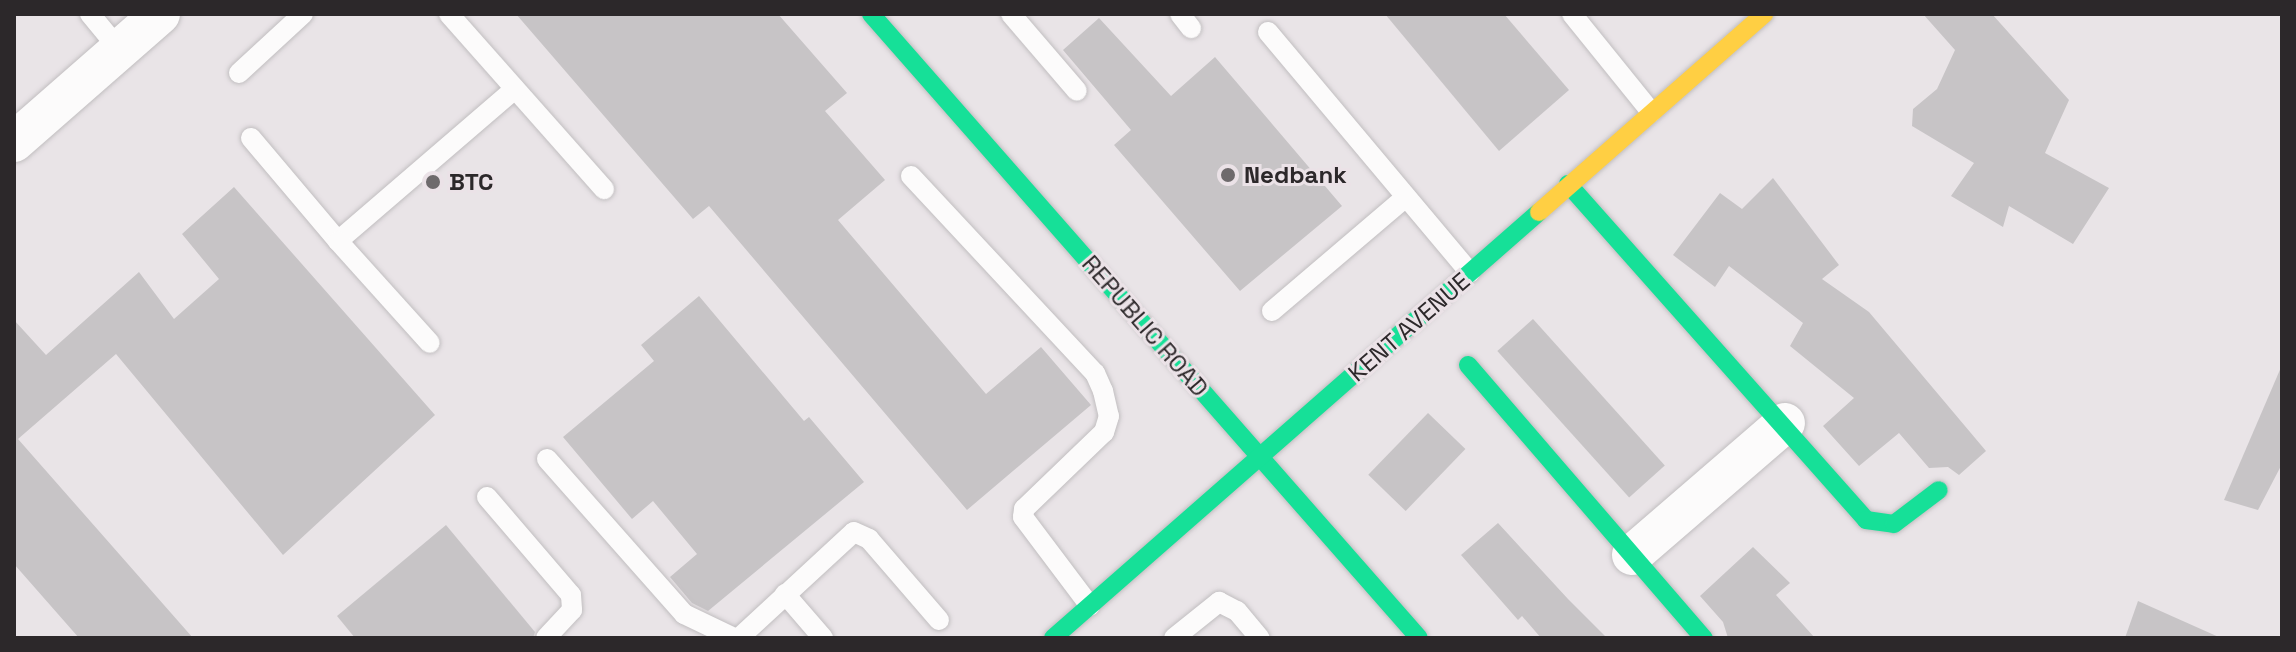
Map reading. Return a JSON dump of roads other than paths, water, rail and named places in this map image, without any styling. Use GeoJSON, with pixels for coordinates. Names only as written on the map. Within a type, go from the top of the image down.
{"type":"FeatureCollection","features":[{"type":"Feature","properties":{"kind":"street"},"geometry":{"type":"LineString","coordinates":[[14,142],[160,14]]}},
{"type":"Feature","properties":{"kind":"street","name":"REPUBLIC ROAD"},"geometry":{"type":"LineString","coordinates":[[871,14],[1419,638]]}},
{"type":"Feature","properties":{"kind":"street","name":"KENT AVENUE"},"geometry":{"type":"LineString","coordinates":[[1054,638],[1764,14]]}},
{"type":"Feature","properties":{"kind":"street"},"geometry":{"type":"LineString","coordinates":[[1568,184],[1785,423],[1866,520],[1894,524],[1939,490]]}},
{"type":"Feature","properties":{"kind":"street"},"geometry":{"type":"LineString","coordinates":[[1468,365],[1704,638]]}},
{"type":"Feature","properties":{"kind":"street"},"geometry":{"type":"LineString","coordinates":[[1632,555],[1785,423]]}},
{"type":"Feature","properties":{"kind":"lane"},"geometry":{"type":"LineString","coordinates":[[90,14],[119,49]]}},
{"type":"Feature","properties":{"kind":"lane"},"geometry":{"type":"LineString","coordinates":[[239,73],[303,14]]}},
{"type":"Feature","properties":{"kind":"lane"},"geometry":{"type":"LineString","coordinates":[[449,14],[604,189]]}},
{"type":"Feature","properties":{"kind":"lane"},"geometry":{"type":"LineString","coordinates":[[1011,14],[1077,91]]}},
{"type":"Feature","properties":{"kind":"lane"},"geometry":{"type":"LineString","coordinates":[[1572,14],[1651,112]]}},
{"type":"Feature","properties":{"kind":"lane"},"geometry":{"type":"LineString","coordinates":[[1268,32],[1470,273]]}},
{"type":"Feature","properties":{"kind":"lane"},"geometry":{"type":"LineString","coordinates":[[338,241],[515,89]]}},
{"type":"Feature","properties":{"kind":"lane"},"geometry":{"type":"LineString","coordinates":[[251,138],[430,343]]}},
{"type":"Feature","properties":{"kind":"lane"},"geometry":{"type":"LineString","coordinates":[[911,176],[1095,373],[1103,391],[1109,416],[1104,432],[1024,509],[1023,517],[1090,606]]}},
{"type":"Feature","properties":{"kind":"lane"},"geometry":{"type":"LineString","coordinates":[[1272,311],[1406,197]]}},
{"type":"Feature","properties":{"kind":"lane"},"geometry":{"type":"LineString","coordinates":[[547,459],[684,614],[736,638],[854,532],[869,539],[939,620]]}},
{"type":"Feature","properties":{"kind":"lane"},"geometry":{"type":"LineString","coordinates":[[487,497],[571,595],[572,610],[546,638]]}},
{"type":"Feature","properties":{"kind":"lane"},"geometry":{"type":"LineString","coordinates":[[785,594],[823,638]]}},
{"type":"Feature","properties":{"kind":"lane"},"geometry":{"type":"LineString","coordinates":[[1174,638],[1219,602],[1237,611],[1260,638]]}},
{"type":"Feature","properties":{"kind":"place","name":"Nedbank"},"geometry":{"type":"Point","coordinates":[1228,175]}},
{"type":"Feature","properties":{"kind":"place","name":"BTC"},"geometry":{"type":"Point","coordinates":[433,182]}}]}
